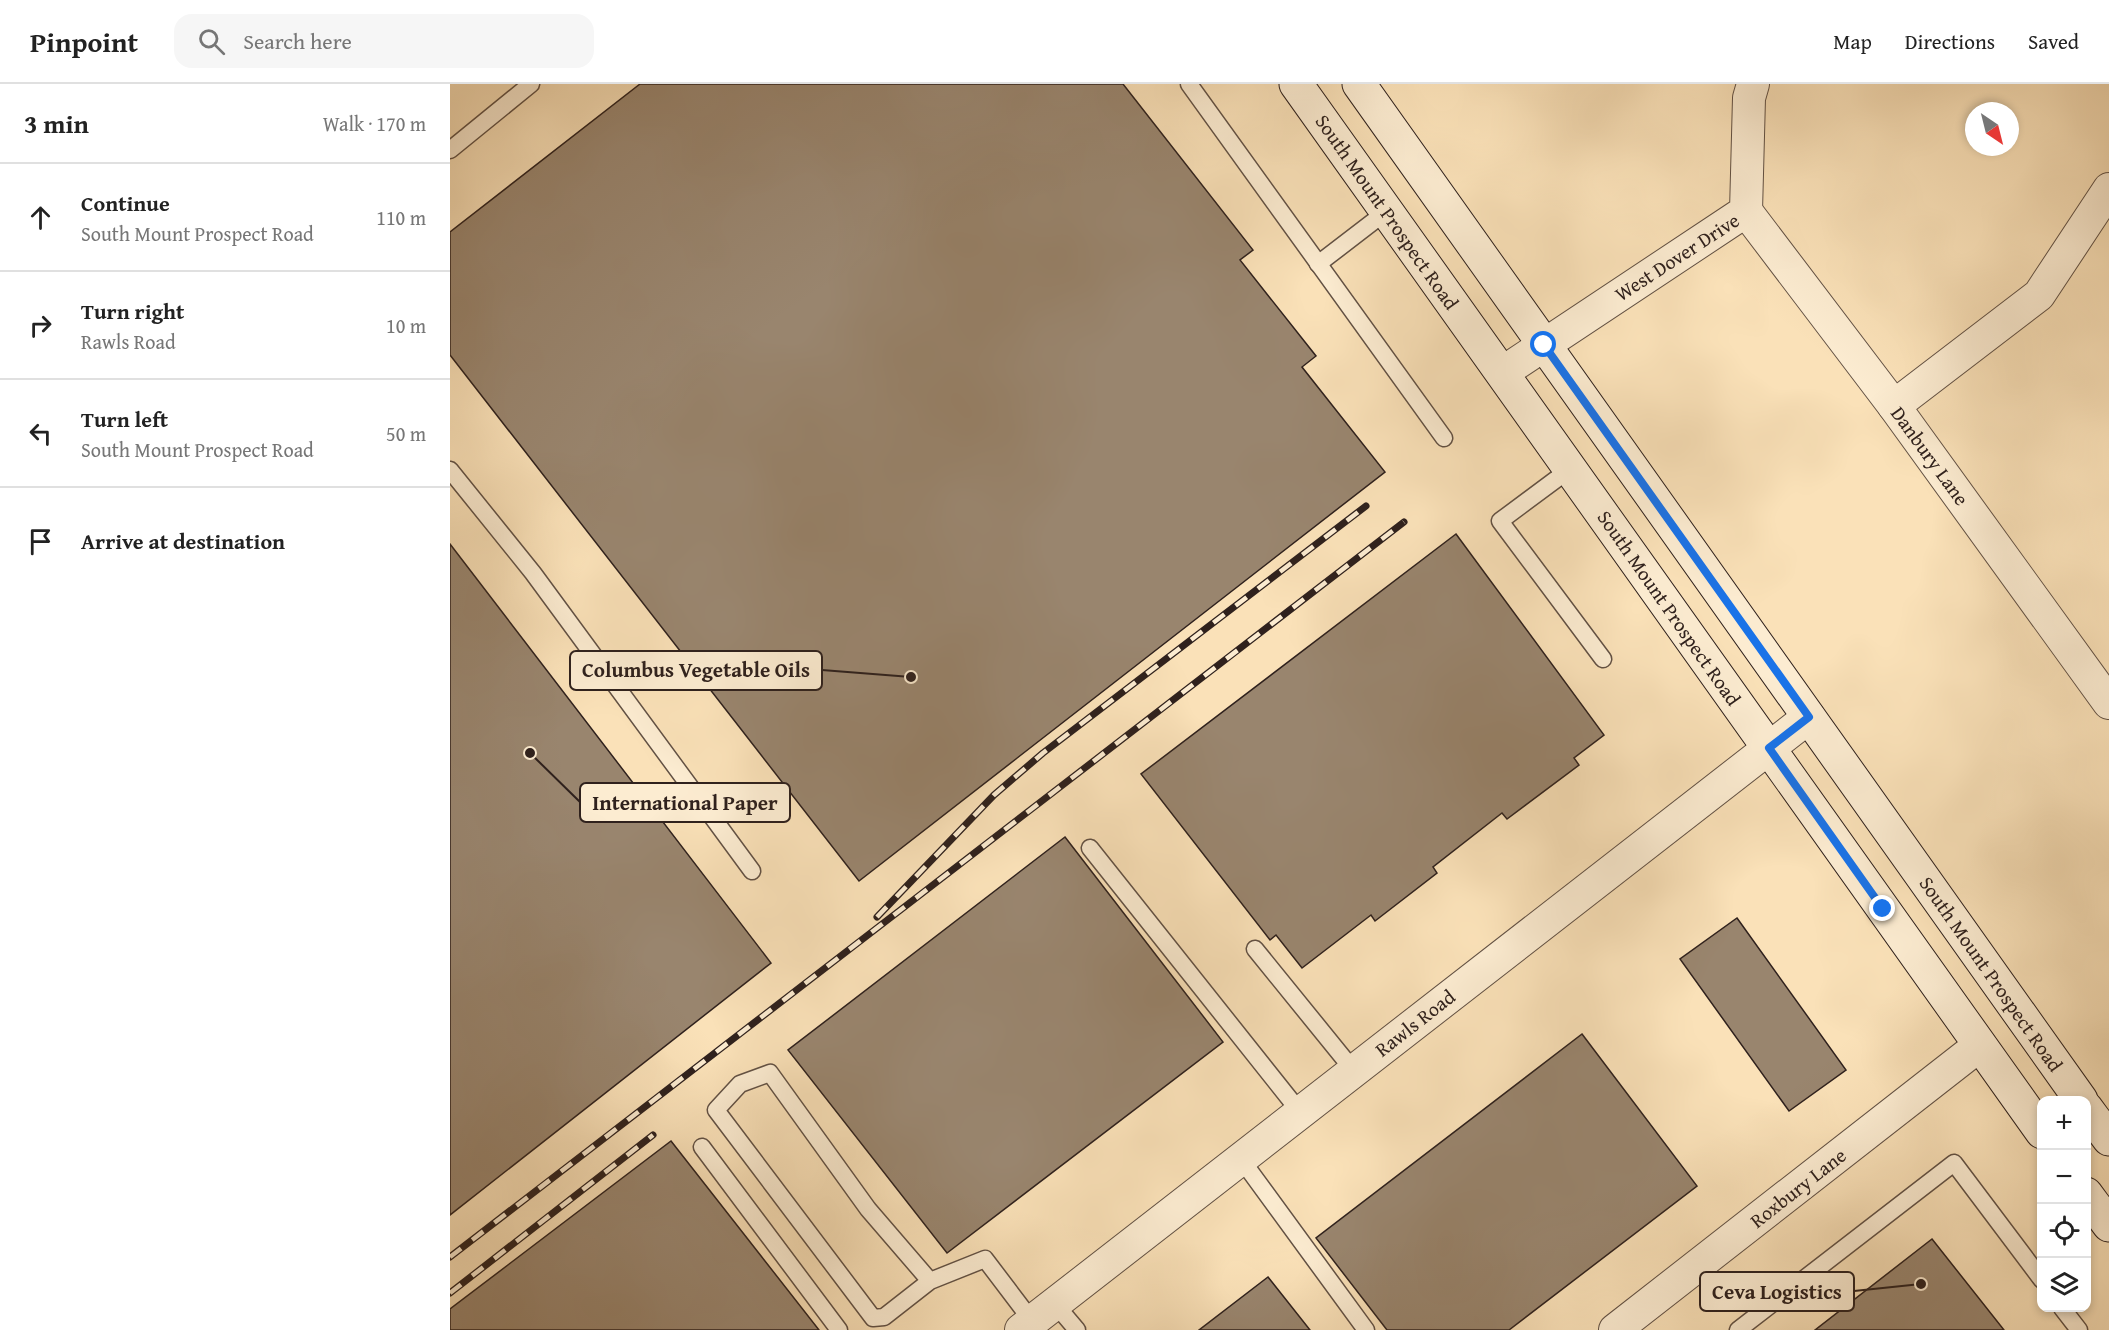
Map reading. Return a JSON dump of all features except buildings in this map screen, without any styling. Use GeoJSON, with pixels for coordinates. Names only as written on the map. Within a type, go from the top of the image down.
{"type":"FeatureCollection","features":[{"type":"Feature","properties":{"kind":"main road","name":"South Mount Prospect Road"},"geometry":{"type":"LineString","coordinates":[[1296,84],[2037,1125]]}},
{"type":"Feature","properties":{"kind":"main road","name":"South Mount Prospect Road"},"geometry":{"type":"LineString","coordinates":[[1359,84],[2077,1096]]}},
{"type":"Feature","properties":{"kind":"main road"},"geometry":{"type":"LineString","coordinates":[[2091,1115],[2109,1139]]}},
{"type":"Feature","properties":{"kind":"street","name":"West Dover Drive"},"geometry":{"type":"LineString","coordinates":[[1502,374],[1746,212],[1749,98],[1753,84]]}},
{"type":"Feature","properties":{"kind":"street"},"geometry":{"type":"LineString","coordinates":[[1894,406],[2039,295],[2109,189]]}},
{"type":"Feature","properties":{"kind":"street","name":"Danbury Lane"},"geometry":{"type":"LineString","coordinates":[[1746,212],[1894,406],[2109,703]]}},
{"type":"Feature","properties":{"kind":"street","name":"Rawls Road"},"geometry":{"type":"LineString","coordinates":[[1036,1318],[1809,717]]}},
{"type":"Feature","properties":{"kind":"street","name":"Roxbury Lane"},"geometry":{"type":"LineString","coordinates":[[1615,1330],[1980,1045]]}},
{"type":"Feature","properties":{"kind":"lane"},"geometry":{"type":"LineString","coordinates":[[450,150],[531,84]]}},
{"type":"Feature","properties":{"kind":"lane"},"geometry":{"type":"LineString","coordinates":[[1189,84],[1444,438]]}},
{"type":"Feature","properties":{"kind":"lane"},"geometry":{"type":"LineString","coordinates":[[1318,264],[1387,211]]}},
{"type":"Feature","properties":{"kind":"lane"},"geometry":{"type":"LineString","coordinates":[[1570,469],[1500,521],[1603,659]]}},
{"type":"Feature","properties":{"kind":"lane"},"geometry":{"type":"LineString","coordinates":[[450,471],[533,573],[752,871]]}},
{"type":"Feature","properties":{"kind":"lane"},"geometry":{"type":"LineString","coordinates":[[1090,848],[1300,1112]]}},
{"type":"Feature","properties":{"kind":"lane"},"geometry":{"type":"LineString","coordinates":[[1255,949],[1354,1071]]}},
{"type":"Feature","properties":{"kind":"lane"},"geometry":{"type":"LineString","coordinates":[[930,1281],[868,1209],[770,1073],[740,1084],[716,1110],[873,1318],[884,1317],[930,1281],[985,1259],[1036,1318],[1077,1330]]}},
{"type":"Feature","properties":{"kind":"lane"},"geometry":{"type":"LineString","coordinates":[[702,1147],[839,1330]]}},
{"type":"Feature","properties":{"kind":"lane"},"geometry":{"type":"LineString","coordinates":[[1241,1159],[1366,1330]]}},
{"type":"Feature","properties":{"kind":"lane"},"geometry":{"type":"LineString","coordinates":[[1738,1330],[1954,1162],[2037,1273]]}},
{"type":"Feature","properties":{"kind":"lane"},"geometry":{"type":"LineString","coordinates":[[2065,1312],[2079,1330]]}},
{"type":"Feature","properties":{"kind":"railway"},"geometry":{"type":"LineString","coordinates":[[877,917],[994,795],[1043,753],[1366,506]]}},
{"type":"Feature","properties":{"kind":"railway"},"geometry":{"type":"LineString","coordinates":[[450,1257],[1404,522]]}},
{"type":"Feature","properties":{"kind":"railway"},"geometry":{"type":"LineString","coordinates":[[450,1293],[653,1135]]}},
{"type":"Feature","properties":{"kind":"place","name":"Columbus Vegetable Oils"},"geometry":{"type":"Point","coordinates":[911,677]}},
{"type":"Feature","properties":{"kind":"place","name":"International Paper"},"geometry":{"type":"Point","coordinates":[530,753]}},
{"type":"Feature","properties":{"kind":"place","name":"Ceva Logistics"},"geometry":{"type":"Point","coordinates":[1921,1284]}},
{"type":"Feature","properties":{"kind":"route"},"geometry":{"type":"LineString","coordinates":[[1544,345],[1809,717],[1769,748],[1883,909]]}}]}
